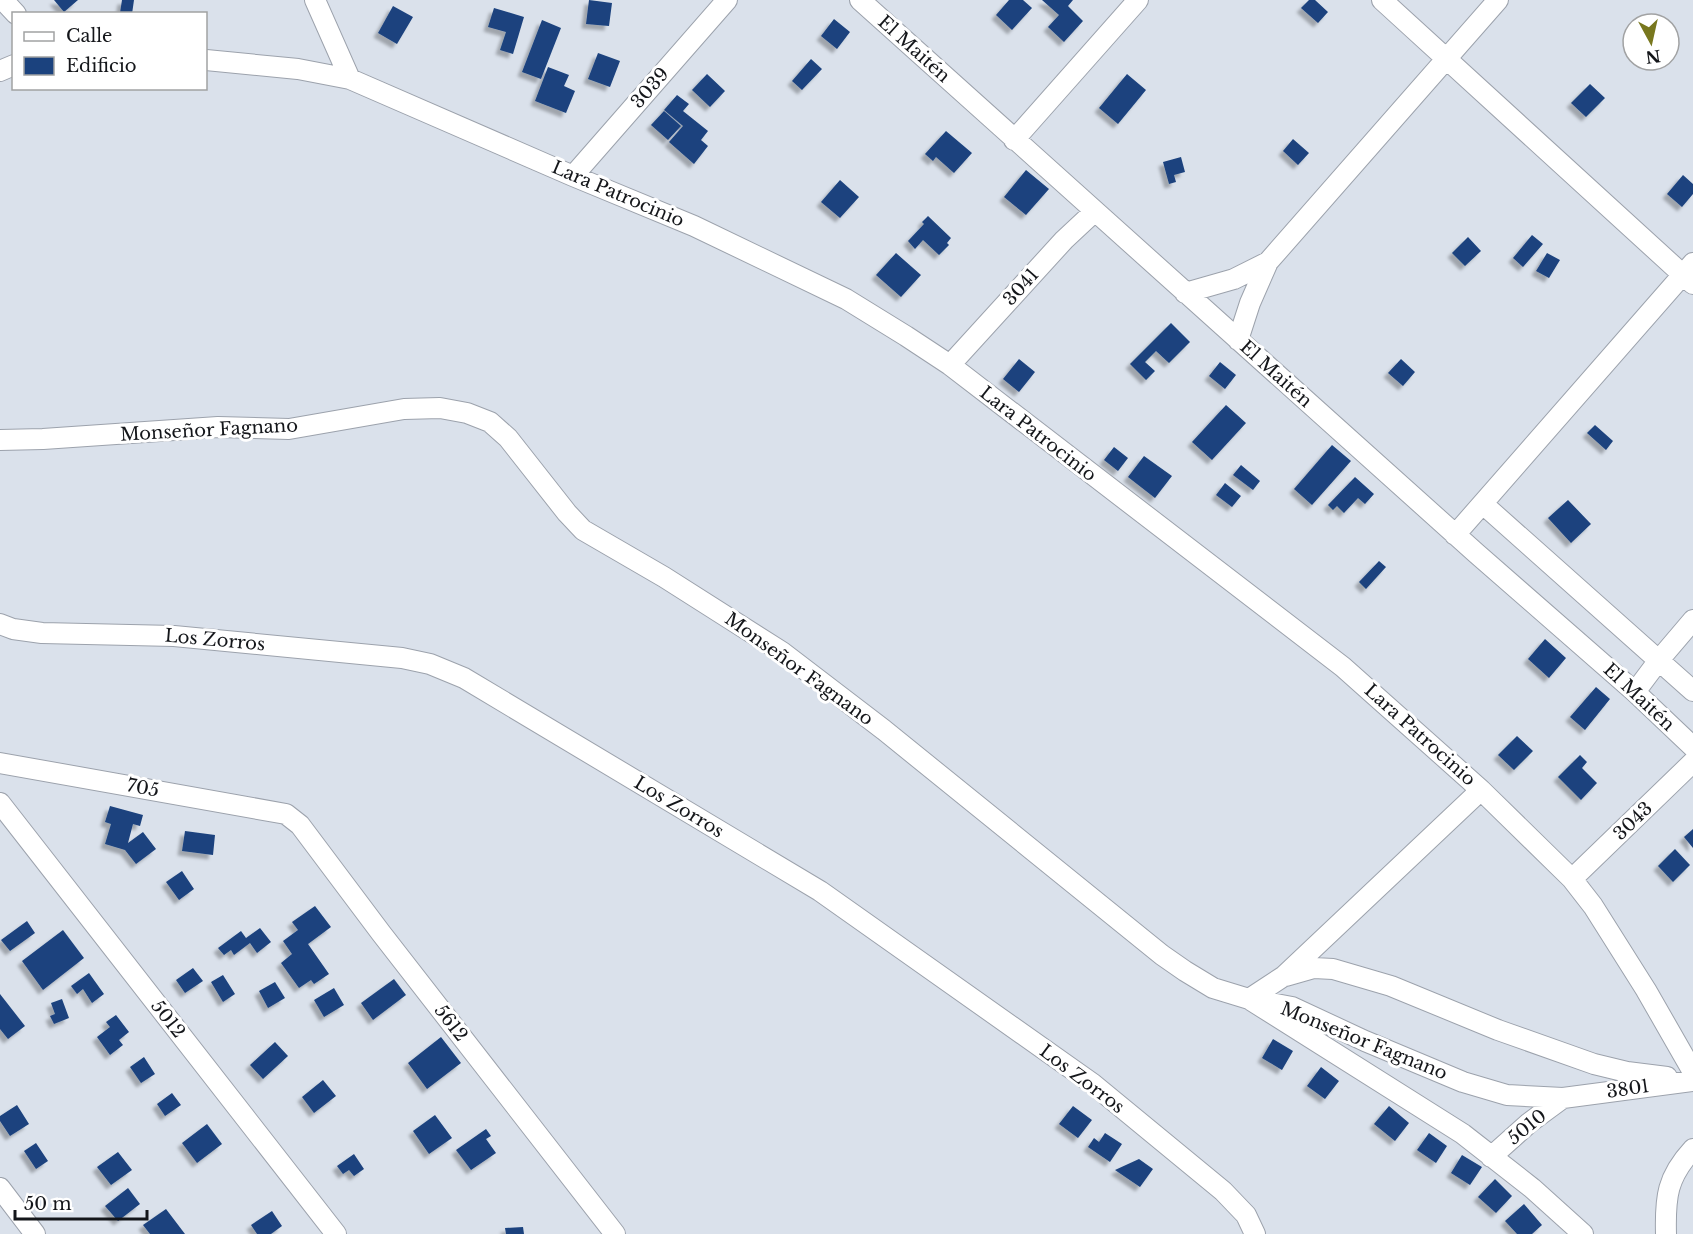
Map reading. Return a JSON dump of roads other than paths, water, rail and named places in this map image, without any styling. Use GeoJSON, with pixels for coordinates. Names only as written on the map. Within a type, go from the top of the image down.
{"type":"FeatureCollection","features":[{"type":"Feature","properties":{"kind":"street"},"geometry":{"type":"LineString","coordinates":[[3,0],[14,12]]}},
{"type":"Feature","properties":{"kind":"street"},"geometry":{"type":"LineString","coordinates":[[315,0],[350,80]]}},
{"type":"Feature","properties":{"kind":"street","name":"3039"},"geometry":{"type":"LineString","coordinates":[[573,176],[727,0]]}},
{"type":"Feature","properties":{"kind":"street","name":"El Maitén"},"geometry":{"type":"LineString","coordinates":[[860,0],[1455,535],[1635,692],[1693,747]]}},
{"type":"Feature","properties":{"kind":"street"},"geometry":{"type":"LineString","coordinates":[[1014,140],[1138,0]]}},
{"type":"Feature","properties":{"kind":"street"},"geometry":{"type":"LineString","coordinates":[[1382,0],[1690,274],[1455,535]]}},
{"type":"Feature","properties":{"kind":"street"},"geometry":{"type":"LineString","coordinates":[[1238,340],[1250,303],[1268,262],[1498,0]]}},
{"type":"Feature","properties":{"kind":"street","name":"Lara Patrocinio"},"geometry":{"type":"LineString","coordinates":[[207,60],[298,69],[350,80],[694,226],[846,299],[950,365],[1343,667],[1481,790],[1572,879],[1593,906],[1693,1071]]}},
{"type":"Feature","properties":{"kind":"street","name":"3041"},"geometry":{"type":"LineString","coordinates":[[950,365],[1064,240],[1094,212]]}},
{"type":"Feature","properties":{"kind":"street"},"geometry":{"type":"LineString","coordinates":[[1185,293],[1234,279],[1268,262]]}},
{"type":"Feature","properties":{"kind":"street","name":"Monseñor Fagnano"},"geometry":{"type":"LineString","coordinates":[[0,440],[218,427],[289,429],[404,409],[440,408],[468,413],[490,422],[508,438],[583,530],[664,577],[782,652],[884,730],[1162,955],[1185,971],[1213,988],[1249,999],[1292,1007],[1365,1041],[1464,1082],[1507,1095],[1563,1098]]}},
{"type":"Feature","properties":{"kind":"street"},"geometry":{"type":"LineString","coordinates":[[1483,504],[1693,690]]}},
{"type":"Feature","properties":{"kind":"street"},"geometry":{"type":"LineString","coordinates":[[1635,692],[1693,620]]}},
{"type":"Feature","properties":{"kind":"street","name":"Los Zorros"},"geometry":{"type":"LineString","coordinates":[[0,624],[13,629],[42,633],[174,636],[402,658],[430,664],[464,678],[800,879],[839,905],[1093,1084],[1223,1191],[1246,1215],[1255,1234]]}},
{"type":"Feature","properties":{"kind":"street","name":"3043"},"geometry":{"type":"LineString","coordinates":[[1572,879],[1693,762]]}},
{"type":"Feature","properties":{"kind":"street","name":"705"},"geometry":{"type":"LineString","coordinates":[[0,763],[286,814]]}},
{"type":"Feature","properties":{"kind":"street"},"geometry":{"type":"LineString","coordinates":[[1481,790],[1284,976],[1249,999],[1463,1134],[1532,1188],[1583,1234]]}},
{"type":"Feature","properties":{"kind":"street","name":"5012"},"geometry":{"type":"LineString","coordinates":[[0,803],[336,1234]]}},
{"type":"Feature","properties":{"kind":"street","name":"5612"},"geometry":{"type":"LineString","coordinates":[[286,814],[300,825],[615,1234]]}},
{"type":"Feature","properties":{"kind":"street","name":"Monseñor Fagnano"},"geometry":{"type":"LineString","coordinates":[[1284,976],[1314,968],[1333,969],[1391,986],[1498,1030],[1594,1064],[1627,1072],[1693,1081]]}},
{"type":"Feature","properties":{"kind":"street","name":"3801"},"geometry":{"type":"LineString","coordinates":[[1563,1098],[1693,1081]]}},
{"type":"Feature","properties":{"kind":"street","name":"5010"},"geometry":{"type":"LineString","coordinates":[[1491,1157],[1529,1123],[1563,1098]]}},
{"type":"Feature","properties":{"kind":"street"},"geometry":{"type":"LineString","coordinates":[[1666,1234],[1665,1207],[1670,1183],[1680,1163],[1693,1149]]}},
{"type":"Feature","properties":{"kind":"street"},"geometry":{"type":"LineString","coordinates":[[0,1188],[35,1234]]}}]}
